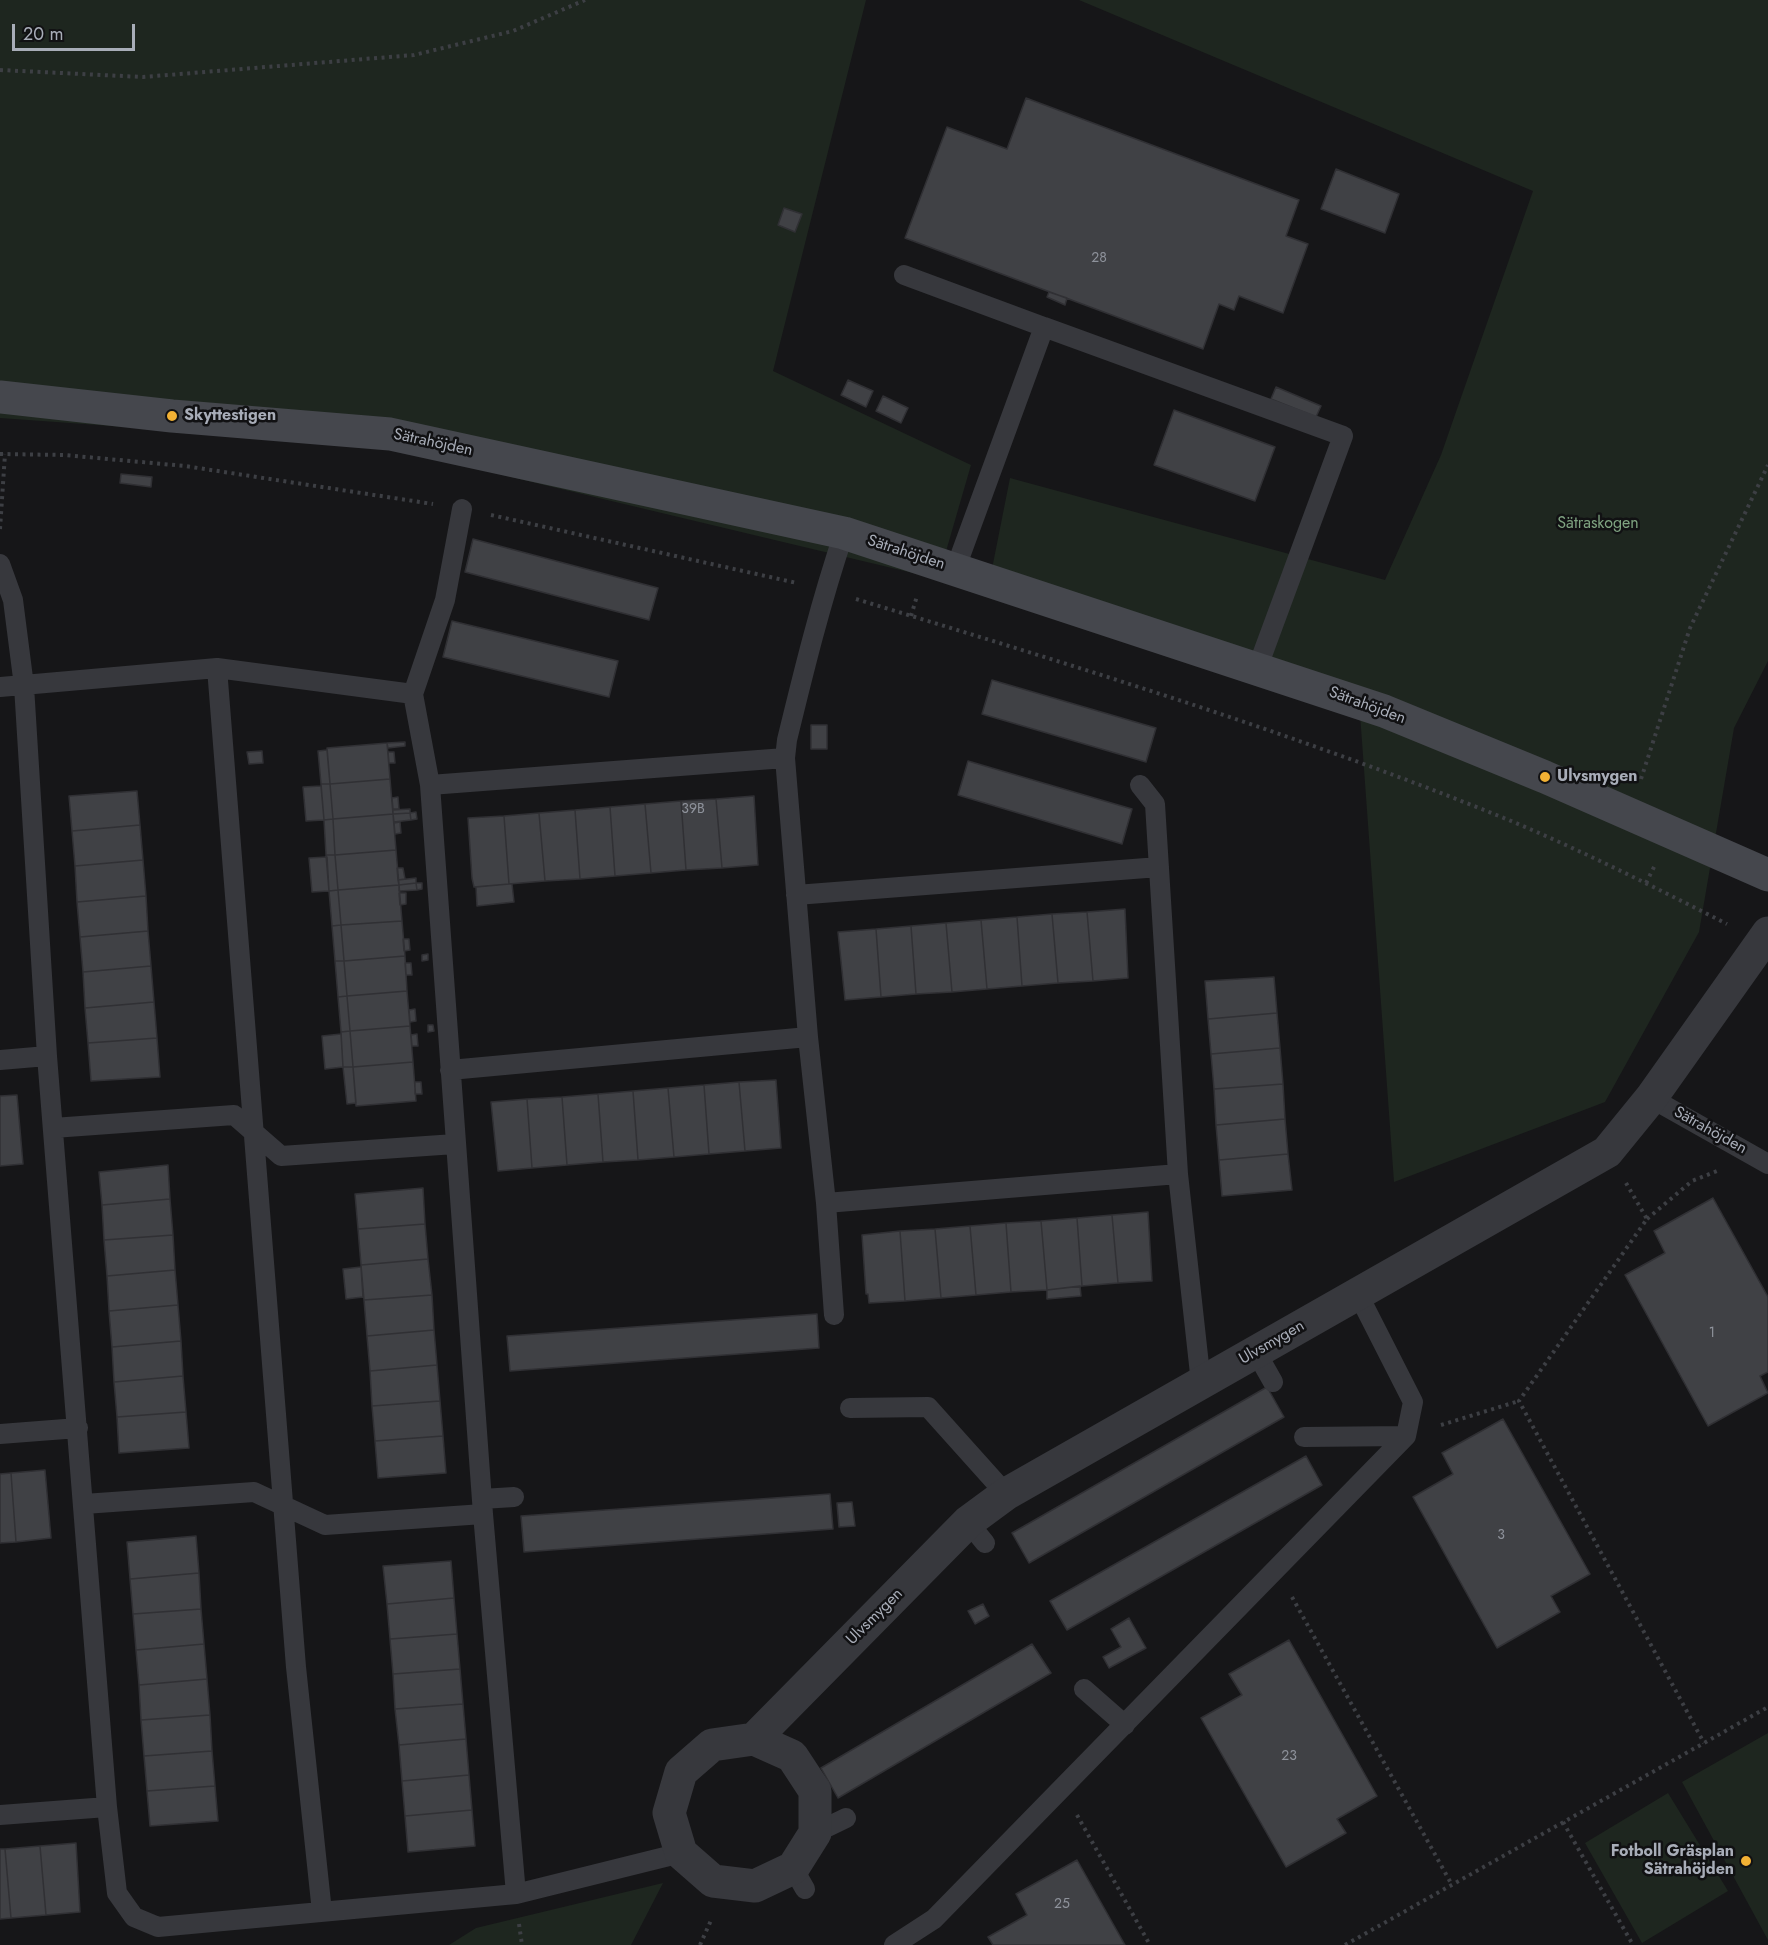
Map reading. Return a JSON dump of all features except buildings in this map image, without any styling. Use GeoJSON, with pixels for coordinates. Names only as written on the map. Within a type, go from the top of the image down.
{"type":"FeatureCollection","features":[{"type":"Feature","properties":{"kind":"street","name":"Sätrahöjden"},"geometry":{"type":"LineString","coordinates":[[0,397],[172,416],[390,434],[844,533],[1384,711],[1545,777],[1768,875]]}},
{"type":"Feature","properties":{"kind":"street","name":"Ulvsmygen"},"geometry":{"type":"LineString","coordinates":[[754,1739],[976,1533],[1006,1494],[1607,1152],[1651,1098],[1765,938]]}},
{"type":"Feature","properties":{"kind":"street"},"geometry":{"type":"LineString","coordinates":[[754,1739],[792,1756],[815,1791],[815,1833],[799,1879],[755,1886],[713,1881],[681,1853],[669,1813],[681,1772],[712,1745],[754,1739]]}},
{"type":"Feature","properties":{"kind":"lane"},"geometry":{"type":"LineString","coordinates":[[904,275],[1343,436],[1257,669]]}},
{"type":"Feature","properties":{"kind":"lane"},"geometry":{"type":"LineString","coordinates":[[955,570],[1044,327]]}},
{"type":"Feature","properties":{"kind":"lane"},"geometry":{"type":"LineString","coordinates":[[462,509],[445,600],[413,694],[430,785],[454,1144],[516,1894]]}},
{"type":"Feature","properties":{"kind":"lane"},"geometry":{"type":"LineString","coordinates":[[834,1315],[826,1203],[808,1037],[785,758],[790,729],[825,590],[844,533]]}},
{"type":"Feature","properties":{"kind":"lane"},"geometry":{"type":"LineString","coordinates":[[0,564],[13,600],[24,686],[53,1128],[107,1807],[117,1893],[134,1917],[159,1927],[516,1894],[681,1853]]}},
{"type":"Feature","properties":{"kind":"lane"},"geometry":{"type":"LineString","coordinates":[[0,687],[217,668],[413,694]]}},
{"type":"Feature","properties":{"kind":"lane"},"geometry":{"type":"LineString","coordinates":[[217,668],[296,1667],[322,1912]]}},
{"type":"Feature","properties":{"kind":"lane"},"geometry":{"type":"LineString","coordinates":[[430,785],[785,758]]}},
{"type":"Feature","properties":{"kind":"lane"},"geometry":{"type":"LineString","coordinates":[[1140,785],[1155,804],[1178,1174],[1201,1383]]}},
{"type":"Feature","properties":{"kind":"lane"},"geometry":{"type":"LineString","coordinates":[[796,896],[1159,867]]}},
{"type":"Feature","properties":{"kind":"lane"},"geometry":{"type":"LineString","coordinates":[[450,1070],[808,1037]]}},
{"type":"Feature","properties":{"kind":"lane"},"geometry":{"type":"LineString","coordinates":[[0,1060],[48,1056]]}},
{"type":"Feature","properties":{"kind":"lane","name":"Sätrahöjden"},"geometry":{"type":"LineString","coordinates":[[1651,1098],[1761,1160]]}},
{"type":"Feature","properties":{"kind":"lane"},"geometry":{"type":"LineString","coordinates":[[53,1128],[234,1115],[281,1156],[454,1144]]}},
{"type":"Feature","properties":{"kind":"lane"},"geometry":{"type":"LineString","coordinates":[[826,1203],[1178,1174]]}},
{"type":"Feature","properties":{"kind":"lane"},"geometry":{"type":"LineString","coordinates":[[894,1945],[934,1919],[1406,1436],[1413,1402],[1358,1294]]}},
{"type":"Feature","properties":{"kind":"lane"},"geometry":{"type":"LineString","coordinates":[[1256,1352],[1273,1382]]}},
{"type":"Feature","properties":{"kind":"lane"},"geometry":{"type":"LineString","coordinates":[[850,1408],[928,1407],[1006,1494]]}},
{"type":"Feature","properties":{"kind":"lane"},"geometry":{"type":"LineString","coordinates":[[0,1434],[78,1428]]}},
{"type":"Feature","properties":{"kind":"lane"},"geometry":{"type":"LineString","coordinates":[[1304,1437],[1406,1436]]}},
{"type":"Feature","properties":{"kind":"lane"},"geometry":{"type":"LineString","coordinates":[[84,1503],[254,1492],[324,1525],[483,1506],[514,1497]]}},
{"type":"Feature","properties":{"kind":"lane"},"geometry":{"type":"LineString","coordinates":[[1084,1689],[1125,1725]]}},
{"type":"Feature","properties":{"kind":"lane"},"geometry":{"type":"LineString","coordinates":[[0,1815],[107,1807]]}},
{"type":"Feature","properties":{"kind":"lane"},"geometry":{"type":"LineString","coordinates":[[815,1833],[846,1818]]}},
{"type":"Feature","properties":{"kind":"path"},"geometry":{"type":"LineString","coordinates":[[0,70],[143,77],[414,55],[513,31],[585,0]]}},
{"type":"Feature","properties":{"kind":"path"},"geometry":{"type":"LineString","coordinates":[[0,529],[2,454],[64,455],[185,466],[462,509],[825,590],[1013,647],[1295,738],[1500,817],[1765,938]]}},
{"type":"Feature","properties":{"kind":"path"},"geometry":{"type":"LineString","coordinates":[[1640,781],[1690,628],[1768,465]]}},
{"type":"Feature","properties":{"kind":"path"},"geometry":{"type":"LineString","coordinates":[[1607,1152],[1647,1219]]}},
{"type":"Feature","properties":{"kind":"path"},"geometry":{"type":"LineString","coordinates":[[1406,1436],[1519,1401],[1647,1219],[1692,1181],[1761,1160]]}},
{"type":"Feature","properties":{"kind":"path"},"geometry":{"type":"LineString","coordinates":[[1519,1401],[1704,1743]]}},
{"type":"Feature","properties":{"kind":"path"},"geometry":{"type":"LineString","coordinates":[[1276,1569],[1452,1885]]}},
{"type":"Feature","properties":{"kind":"path"},"geometry":{"type":"LineString","coordinates":[[1345,1945],[1768,1707]]}},
{"type":"Feature","properties":{"kind":"path"},"geometry":{"type":"LineString","coordinates":[[1063,1788],[1150,1945]]}},
{"type":"Feature","properties":{"kind":"path"},"geometry":{"type":"LineString","coordinates":[[1563,1822],[1633,1945]]}},
{"type":"Feature","properties":{"kind":"green space"},"geometry":{"type":"Polygon","coordinates":[[[0,0],[866,0],[773,371],[971,465],[938,579],[377,445],[0,418],[0,0]]]}},
{"type":"Feature","properties":{"kind":"green space","name":"Sätraskogen"},"geometry":{"type":"Polygon","coordinates":[[[1079,0],[1768,0],[1768,661],[1734,728],[1699,932],[1605,1102],[1394,1182],[1360,714],[987,594],[1010,478],[1385,580],[1441,455],[1533,191],[1079,0]]]}},
{"type":"Feature","properties":{"kind":"green space","name":"Fotboll Gräsplan Sätrahöjden"},"geometry":{"type":"Polygon","coordinates":[[[1768,1733],[1768,1940],[1682,1782],[1768,1733]]]}},
{"type":"Feature","properties":{"kind":"green space"},"geometry":{"type":"Polygon","coordinates":[[[1668,1793],[1728,1891],[1642,1943],[1585,1843],[1668,1793]]]}},
{"type":"Feature","properties":{"kind":"green space"},"geometry":{"type":"Polygon","coordinates":[[[663,1883],[631,1945],[449,1945],[476,1928],[663,1883]]]}},
{"type":"Feature","properties":{"kind":"place","name":"Skyttestigen"},"geometry":{"type":"Point","coordinates":[172,416]}},
{"type":"Feature","properties":{"kind":"place","name":"Ulvsmygen"},"geometry":{"type":"Point","coordinates":[1545,777]}},
{"type":"Feature","properties":{"kind":"place","name":"Fotboll Gräsplan Sätrahöjden"},"geometry":{"type":"Point","coordinates":[1746,1861]}}]}
